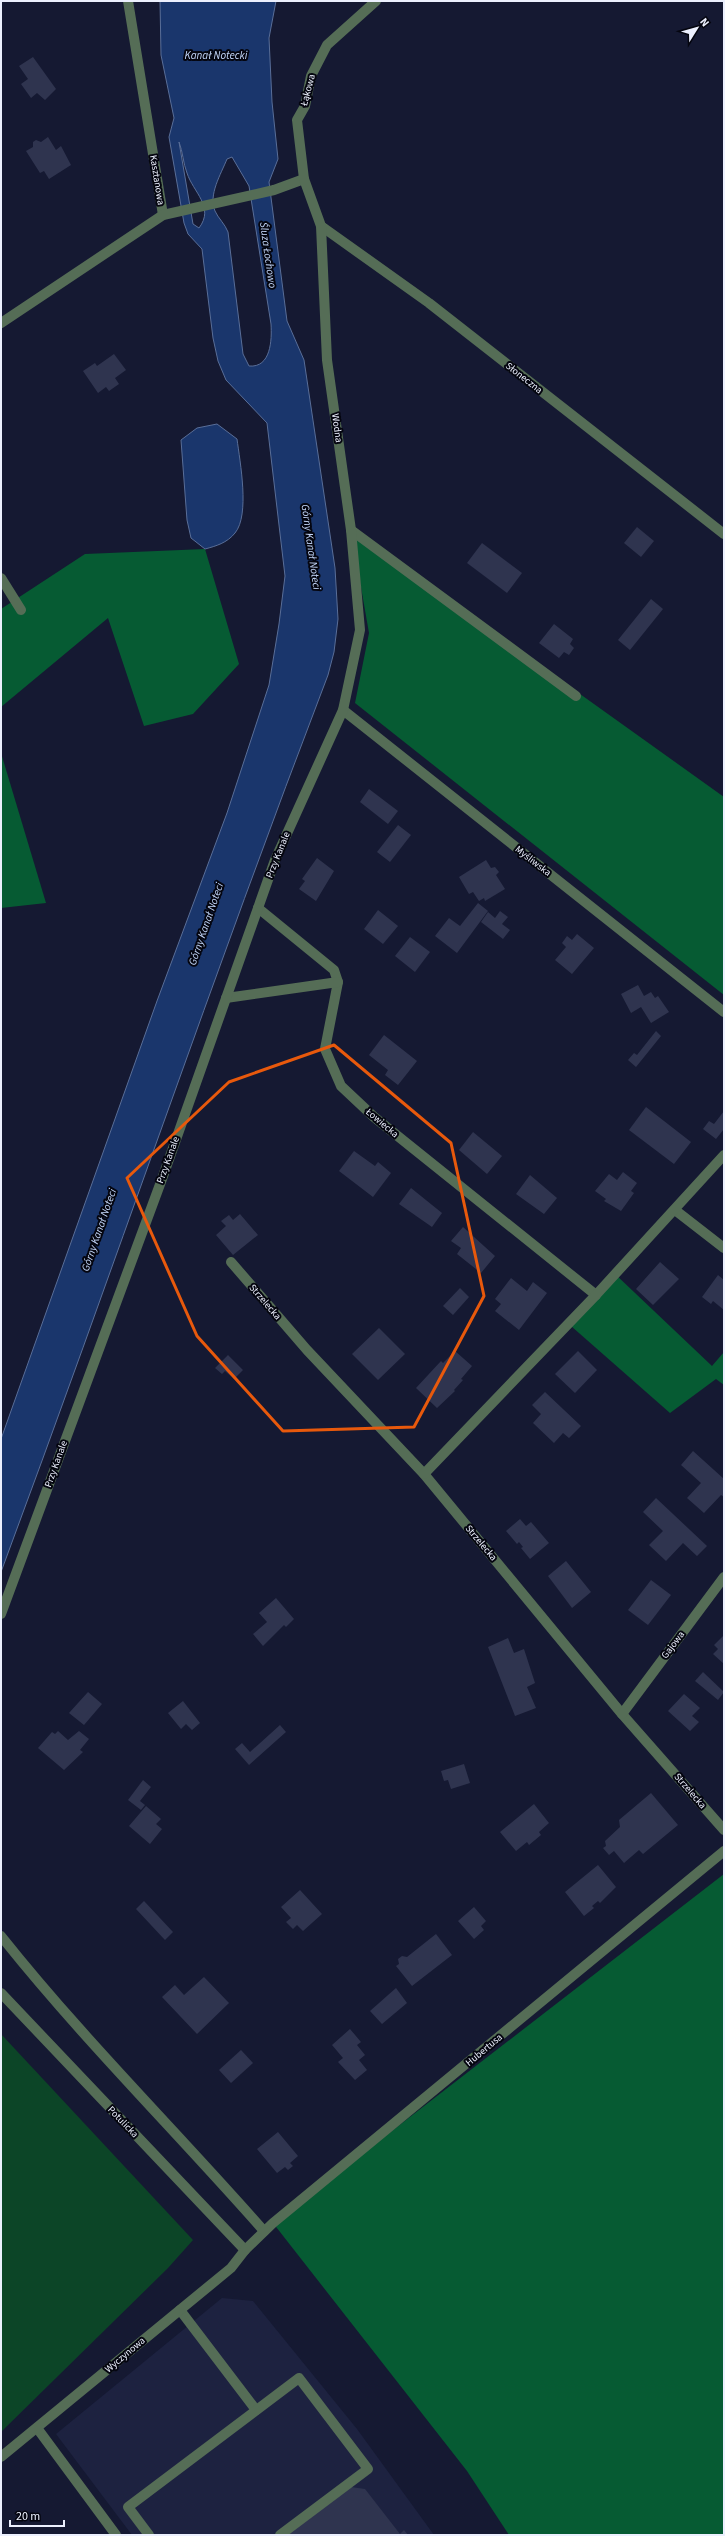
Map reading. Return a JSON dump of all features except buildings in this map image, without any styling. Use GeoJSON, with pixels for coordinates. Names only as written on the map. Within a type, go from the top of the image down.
{"type":"FeatureCollection","features":[{"type":"Feature","properties":{"kind":"street","name":"Kasztanowa"},"geometry":{"type":"LineString","coordinates":[[1,323],[163,215],[128,1]]}},
{"type":"Feature","properties":{"kind":"street","name":"Łąkowa"},"geometry":{"type":"LineString","coordinates":[[304,179],[297,120],[305,106],[310,76],[327,46],[376,1]]}},
{"type":"Feature","properties":{"kind":"street"},"geometry":{"type":"LineString","coordinates":[[163,215],[274,190],[304,179]]}},
{"type":"Feature","properties":{"kind":"street","name":"Wodna"},"geometry":{"type":"LineString","coordinates":[[304,179],[321,226],[328,360],[351,530],[360,630],[343,710]]}},
{"type":"Feature","properties":{"kind":"street","name":"Słoneczna"},"geometry":{"type":"LineString","coordinates":[[321,226],[429,303],[724,534]]}},
{"type":"Feature","properties":{"kind":"street"},"geometry":{"type":"LineString","coordinates":[[351,530],[576,696]]}},
{"type":"Feature","properties":{"kind":"street"},"geometry":{"type":"LineString","coordinates":[[1,578],[21,610]]}},
{"type":"Feature","properties":{"kind":"street","name":"Przy Kanale"},"geometry":{"type":"LineString","coordinates":[[1,1614],[162,1179],[275,860],[343,710]]}},
{"type":"Feature","properties":{"kind":"street","name":"Myśliwska"},"geometry":{"type":"LineString","coordinates":[[343,710],[724,1012]]}},
{"type":"Feature","properties":{"kind":"street"},"geometry":{"type":"LineString","coordinates":[[226,998],[338,982],[334,970],[258,908]]}},
{"type":"Feature","properties":{"kind":"street","name":"Łowiecka"},"geometry":{"type":"LineString","coordinates":[[338,982],[325,1049],[341,1086],[374,1117],[596,1294]]}},
{"type":"Feature","properties":{"kind":"street"},"geometry":{"type":"LineString","coordinates":[[424,1474],[676,1210],[724,1154]]}},
{"type":"Feature","properties":{"kind":"street"},"geometry":{"type":"LineString","coordinates":[[676,1210],[724,1248]]}},
{"type":"Feature","properties":{"kind":"street","name":"Strzelecka"},"geometry":{"type":"LineString","coordinates":[[231,1262],[307,1350],[424,1474],[622,1714],[724,1830]]}},
{"type":"Feature","properties":{"kind":"street","name":"Gajowa"},"geometry":{"type":"LineString","coordinates":[[622,1714],[724,1577]]}},
{"type":"Feature","properties":{"kind":"street","name":"Hubertusa"},"geometry":{"type":"LineString","coordinates":[[245,2250],[264,2231],[724,1851]]}},
{"type":"Feature","properties":{"kind":"street"},"geometry":{"type":"LineString","coordinates":[[1,1936],[34,1978],[264,2231]]}},
{"type":"Feature","properties":{"kind":"street","name":"Potulicka"},"geometry":{"type":"LineString","coordinates":[[1,1993],[245,2250]]}},
{"type":"Feature","properties":{"kind":"street","name":"Wyczynowa"},"geometry":{"type":"LineString","coordinates":[[1,2457],[231,2268],[245,2250]]}},
{"type":"Feature","properties":{"kind":"street"},"geometry":{"type":"LineString","coordinates":[[180,2310],[256,2410]]}},
{"type":"Feature","properties":{"kind":"street"},"geometry":{"type":"LineString","coordinates":[[149,2535],[128,2507],[299,2378],[368,2469],[280,2535]]}},
{"type":"Feature","properties":{"kind":"street"},"geometry":{"type":"LineString","coordinates":[[37,2428],[116,2535]]}},
{"type":"Feature","properties":{"kind":"highlighted area"},"geometry":{"type":"Polygon","coordinates":[[[334,1045],[451,1143],[484,1296],[414,1427],[283,1431],[197,1336],[127,1178],[229,1082],[334,1045]]]}},
{"type":"Feature","properties":{"kind":"shaded area"},"geometry":{"type":"Polygon","coordinates":[[[222,2298],[253,2301],[357,2429],[434,2535],[132,2535],[56,2434],[222,2298]]]}},
{"type":"Feature","properties":{"kind":"green space"},"geometry":{"type":"Polygon","coordinates":[[[351,530],[724,797],[724,995],[355,703],[369,633],[351,530]]]}},
{"type":"Feature","properties":{"kind":"green space"},"geometry":{"type":"Polygon","coordinates":[[[205,549],[239,664],[193,714],[144,726],[108,618],[1,707],[1,609],[85,554],[205,549]]]}},
{"type":"Feature","properties":{"kind":"green space"},"geometry":{"type":"Polygon","coordinates":[[[1,753],[46,903],[1,908],[1,753]]]}},
{"type":"Feature","properties":{"kind":"green space"},"geometry":{"type":"Polygon","coordinates":[[[615,1274],[712,1366],[724,1352],[724,1385],[716,1379],[670,1413],[571,1326],[615,1274]]]}},
{"type":"Feature","properties":{"kind":"green space"},"geometry":{"type":"Polygon","coordinates":[[[724,1874],[724,2535],[509,2535],[467,2471],[273,2223],[724,1874]]]}},
{"type":"Feature","properties":{"kind":"green space"},"geometry":{"type":"Polygon","coordinates":[[[1,2034],[193,2240],[168,2268],[1,2432],[1,2034]]]}},
{"type":"Feature","properties":{"kind":"water"},"geometry":{"type":"Polygon","coordinates":[[[160,1],[276,1],[269,38],[272,102],[278,159],[269,182],[287,321],[304,360],[335,568],[338,619],[334,652],[328,675],[244,899],[1,1572],[1,1439],[157,1001],[227,813],[269,685],[285,576],[267,423],[226,380],[218,361],[213,338],[202,249],[188,234],[184,223],[169,137],[174,118],[161,55],[160,1]],[[179,142],[193,224],[199,228],[205,213],[204,206],[187,173],[179,142]],[[232,157],[227,159],[219,178],[214,191],[213,205],[216,214],[228,232],[243,354],[249,366],[262,363],[266,358],[269,352],[271,324],[249,186],[232,157]]]}},
{"type":"Feature","properties":{"kind":"water"},"geometry":{"type":"Polygon","coordinates":[[[217,424],[237,439],[243,488],[242,514],[240,525],[232,536],[221,544],[205,549],[191,538],[187,520],[181,440],[197,428],[217,424]]]}},
{"type":"Feature","properties":{"kind":"water label","name":"Kanał Notecki"},"geometry":{"type":"Point","coordinates":[216,55]}},
{"type":"Feature","properties":{"kind":"water label","name":"Śluza Łochowo"},"geometry":{"type":"Point","coordinates":[268,255]}},
{"type":"Feature","properties":{"kind":"water label","name":"Górny Kanał Noteci"},"geometry":{"type":"Point","coordinates":[311,547]}},
{"type":"Feature","properties":{"kind":"water label","name":"Górny Kanał Noteci"},"geometry":{"type":"Point","coordinates":[206,924]}},
{"type":"Feature","properties":{"kind":"water label","name":"Górny Kanał Noteci"},"geometry":{"type":"Point","coordinates":[99,1230]}}]}
